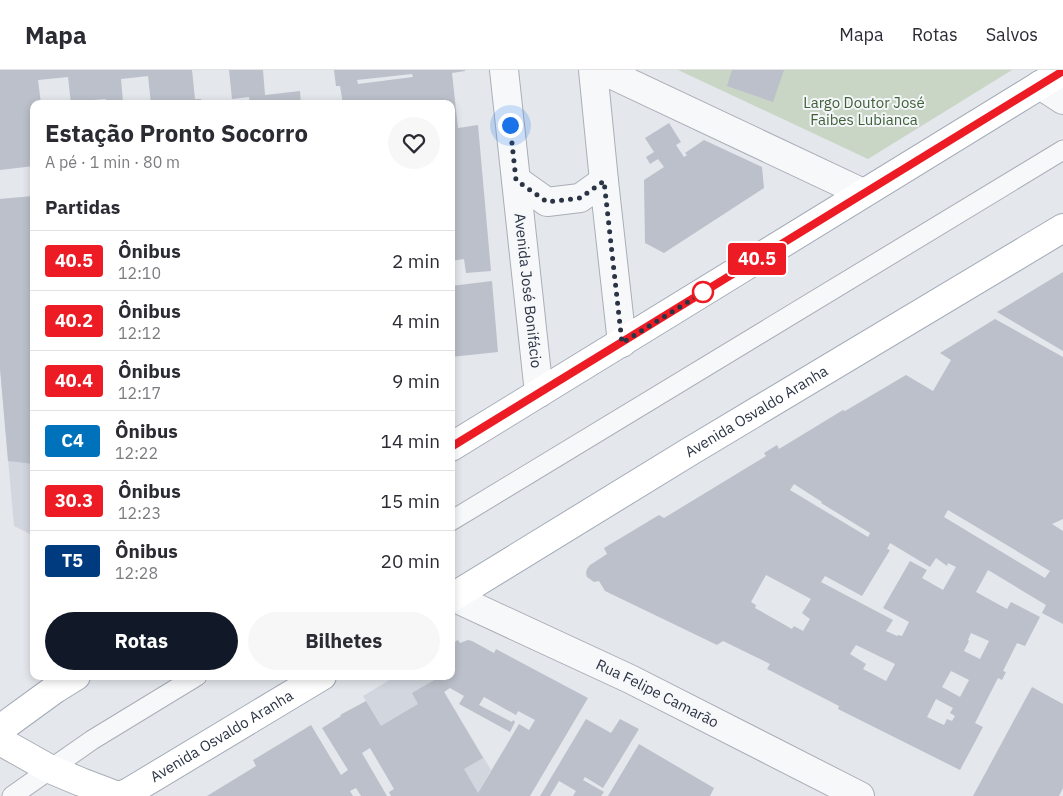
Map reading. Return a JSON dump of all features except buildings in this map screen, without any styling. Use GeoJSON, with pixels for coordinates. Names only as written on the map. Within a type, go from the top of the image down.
{"type":"FeatureCollection","features":[{"type":"Feature","properties":{"kind":"main road"},"geometry":{"type":"LineString","coordinates":[[455,445],[1063,71]]}},
{"type":"Feature","properties":{"kind":"main road","name":"Avenida Osvaldo Aranha"},"geometry":{"type":"LineString","coordinates":[[455,595],[689,452],[1063,228]]}},
{"type":"Feature","properties":{"kind":"main road"},"geometry":{"type":"LineString","coordinates":[[0,728],[70,680]]}},
{"type":"Feature","properties":{"kind":"main road","name":"Avenida Osvaldo Aranha"},"geometry":{"type":"LineString","coordinates":[[119,796],[129,792],[315,680]]}},
{"type":"Feature","properties":{"kind":"main road"},"geometry":{"type":"LineString","coordinates":[[0,741],[50,769],[119,796]]}},
{"type":"Feature","properties":{"kind":"street","name":"Avenida José Bonifácio"},"geometry":{"type":"LineString","coordinates":[[504,70],[539,393]]}},
{"type":"Feature","properties":{"kind":"street"},"geometry":{"type":"LineString","coordinates":[[593,70],[622,343]]}},
{"type":"Feature","properties":{"kind":"street"},"geometry":{"type":"LineString","coordinates":[[602,70],[863,193]]}},
{"type":"Feature","properties":{"kind":"street"},"geometry":{"type":"LineString","coordinates":[[1040,85],[1063,100]]}},
{"type":"Feature","properties":{"kind":"street"},"geometry":{"type":"LineString","coordinates":[[516,180],[547,202],[580,198],[604,181]]}},
{"type":"Feature","properties":{"kind":"street","name":"Rua Felipe Camarão"},"geometry":{"type":"LineString","coordinates":[[455,598],[630,679],[860,796]]}},
{"type":"Feature","properties":{"kind":"lane"},"geometry":{"type":"LineString","coordinates":[[455,519],[1063,150]]}},
{"type":"Feature","properties":{"kind":"lane"},"geometry":{"type":"LineString","coordinates":[[12,796],[92,740],[190,680]]}},
{"type":"Feature","properties":{"kind":"lane"},"geometry":{"type":"LineString","coordinates":[[20,796],[50,769]]}},
{"type":"Feature","properties":{"kind":"lane"},"geometry":{"type":"LineString","coordinates":[[26,796],[50,769]]}},
{"type":"Feature","properties":{"kind":"shaded area"},"geometry":{"type":"Polygon","coordinates":[[[30,196],[30,534],[14,526],[0,368],[0,199],[30,196]]]}},
{"type":"Feature","properties":{"kind":"shaded area"},"geometry":{"type":"Polygon","coordinates":[[[389,680],[437,680],[491,770],[478,793],[422,796],[363,696],[389,680]]]}},
{"type":"Feature","properties":{"kind":"green space","name":"Largo Doutor José Faibes Lubianca"},"geometry":{"type":"Polygon","coordinates":[[[678,70],[1012,70],[868,159],[678,70]]]}},
{"type":"Feature","properties":{"kind":"bus line","name":"40.5"},"geometry":{"type":"LineString","coordinates":[[455,445],[1063,71]]}},
{"type":"Feature","properties":{"kind":"route"},"geometry":{"type":"LineString","coordinates":[[510,125],[516,180],[547,202],[580,198],[604,181],[622,343],[703,292]]}}]}
